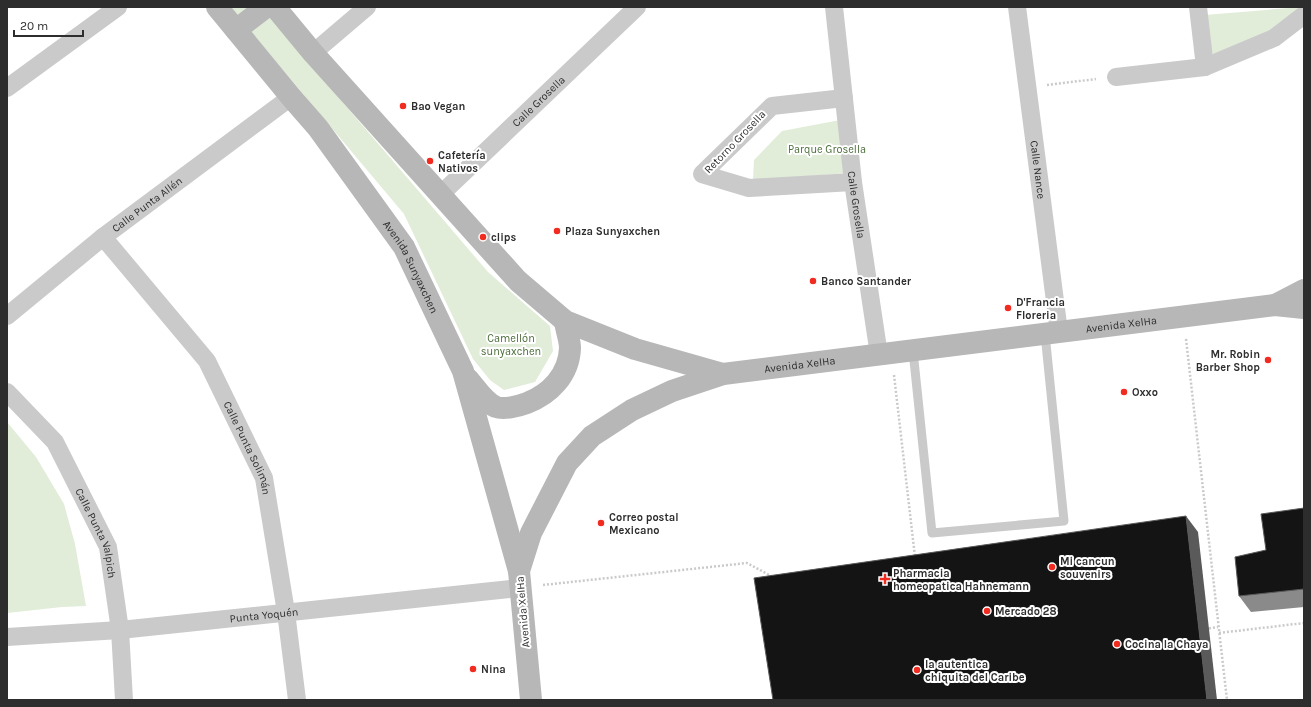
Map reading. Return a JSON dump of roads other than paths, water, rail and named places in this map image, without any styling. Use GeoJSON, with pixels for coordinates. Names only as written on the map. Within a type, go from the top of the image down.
{"type":"FeatureCollection","features":[{"type":"Feature","properties":{"kind":"street"},"geometry":{"type":"LineString","coordinates":[[7,88],[118,7]]}},
{"type":"Feature","properties":{"kind":"street","name":"Avenida Sunyaxchen"},"geometry":{"type":"LineString","coordinates":[[217,7],[318,128],[404,247],[463,372],[519,579]]}},
{"type":"Feature","properties":{"kind":"street"},"geometry":{"type":"LineString","coordinates":[[236,30],[266,7]]}},
{"type":"Feature","properties":{"kind":"street"},"geometry":{"type":"LineString","coordinates":[[275,7],[313,53],[518,281],[565,321],[635,349],[723,374]]}},
{"type":"Feature","properties":{"kind":"street"},"geometry":{"type":"LineString","coordinates":[[313,53],[367,7]]}},
{"type":"Feature","properties":{"kind":"street","name":"Calle Grosella"},"geometry":{"type":"LineString","coordinates":[[440,195],[637,7]]}},
{"type":"Feature","properties":{"kind":"street","name":"Calle Grosella"},"geometry":{"type":"LineString","coordinates":[[834,7],[853,182],[886,354]]}},
{"type":"Feature","properties":{"kind":"street","name":"Calle Nance"},"geometry":{"type":"LineString","coordinates":[[1017,7],[1027,87],[1052,333]]}},
{"type":"Feature","properties":{"kind":"street"},"geometry":{"type":"LineString","coordinates":[[1198,7],[1205,67]]}},
{"type":"Feature","properties":{"kind":"street"},"geometry":{"type":"LineString","coordinates":[[1116,77],[1205,67],[1274,38],[1304,15]]}},
{"type":"Feature","properties":{"kind":"street","name":"Calle Punta Allén"},"geometry":{"type":"LineString","coordinates":[[7,316],[104,237],[291,97]]}},
{"type":"Feature","properties":{"kind":"street","name":"Retorno Grosella"},"geometry":{"type":"LineString","coordinates":[[844,98],[772,106],[702,174],[749,188],[853,182]]}},
{"type":"Feature","properties":{"kind":"street","name":"Calle Punta Solimán"},"geometry":{"type":"LineString","coordinates":[[104,237],[208,361],[264,478],[286,612],[297,700]]}},
{"type":"Feature","properties":{"kind":"street"},"geometry":{"type":"LineString","coordinates":[[1274,305],[1304,290]]}},
{"type":"Feature","properties":{"kind":"street","name":"Avenida XelHa"},"geometry":{"type":"LineString","coordinates":[[531,700],[519,579],[531,533],[545,503],[567,463],[592,436],[639,407],[672,391],[723,374],[1274,305],[1304,308]]}},
{"type":"Feature","properties":{"kind":"street"},"geometry":{"type":"LineString","coordinates":[[463,372],[484,399],[497,407],[516,406],[538,399],[556,384],[566,364],[570,348],[565,321]]}},
{"type":"Feature","properties":{"kind":"street","name":"Calle Punta Valpich"},"geometry":{"type":"LineString","coordinates":[[7,392],[55,442],[108,548],[120,630],[124,700]]}},
{"type":"Feature","properties":{"kind":"street","name":"Punta Yoquén"},"geometry":{"type":"LineString","coordinates":[[7,637],[120,630],[286,612],[519,579]]}},
{"type":"Feature","properties":{"kind":"lane"},"geometry":{"type":"LineString","coordinates":[[913,350],[932,533],[1064,520],[1052,333]]}},
{"type":"Feature","properties":{"kind":"place","name":"Bao Vegan"},"geometry":{"type":"Point","coordinates":[403,106]}},
{"type":"Feature","properties":{"kind":"place","name":"Cafetería Nativos"},"geometry":{"type":"Point","coordinates":[430,161]}},
{"type":"Feature","properties":{"kind":"place","name":"Plaza Sunyaxchen"},"geometry":{"type":"Point","coordinates":[557,231]}},
{"type":"Feature","properties":{"kind":"place","name":"clips"},"geometry":{"type":"Point","coordinates":[483,237]}},
{"type":"Feature","properties":{"kind":"place","name":"Banco Santander"},"geometry":{"type":"Point","coordinates":[813,281]}},
{"type":"Feature","properties":{"kind":"place","name":"D'Francia Floreria"},"geometry":{"type":"Point","coordinates":[1008,308]}},
{"type":"Feature","properties":{"kind":"place","name":"Mr. Robin Barber Shop"},"geometry":{"type":"Point","coordinates":[1268,360]}},
{"type":"Feature","properties":{"kind":"place","name":"Oxxo"},"geometry":{"type":"Point","coordinates":[1124,392]}},
{"type":"Feature","properties":{"kind":"place","name":"Correo postal Mexicano"},"geometry":{"type":"Point","coordinates":[601,523]}},
{"type":"Feature","properties":{"kind":"place","name":"Mi cancun souvenirs"},"geometry":{"type":"Point","coordinates":[1052,567]}},
{"type":"Feature","properties":{"kind":"place","name":"Pharmacia homeopatica Hahnemann"},"geometry":{"type":"Point","coordinates":[885,579]}},
{"type":"Feature","properties":{"kind":"place","name":"Mercado 28"},"geometry":{"type":"Point","coordinates":[987,611]}},
{"type":"Feature","properties":{"kind":"place","name":"Cocina la Chaya"},"geometry":{"type":"Point","coordinates":[1117,644]}},
{"type":"Feature","properties":{"kind":"place","name":"Nina"},"geometry":{"type":"Point","coordinates":[473,669]}},
{"type":"Feature","properties":{"kind":"place","name":"la autentica chiquita del Caribe"},"geometry":{"type":"Point","coordinates":[917,670]}},
{"type":"Feature","properties":{"kind":"park label","name":"Parque Grosella"},"geometry":{"type":"Point","coordinates":[827,149]}},
{"type":"Feature","properties":{"kind":"park label","name":"Camellón sunyaxchen"},"geometry":{"type":"Point","coordinates":[511,344]}}]}
